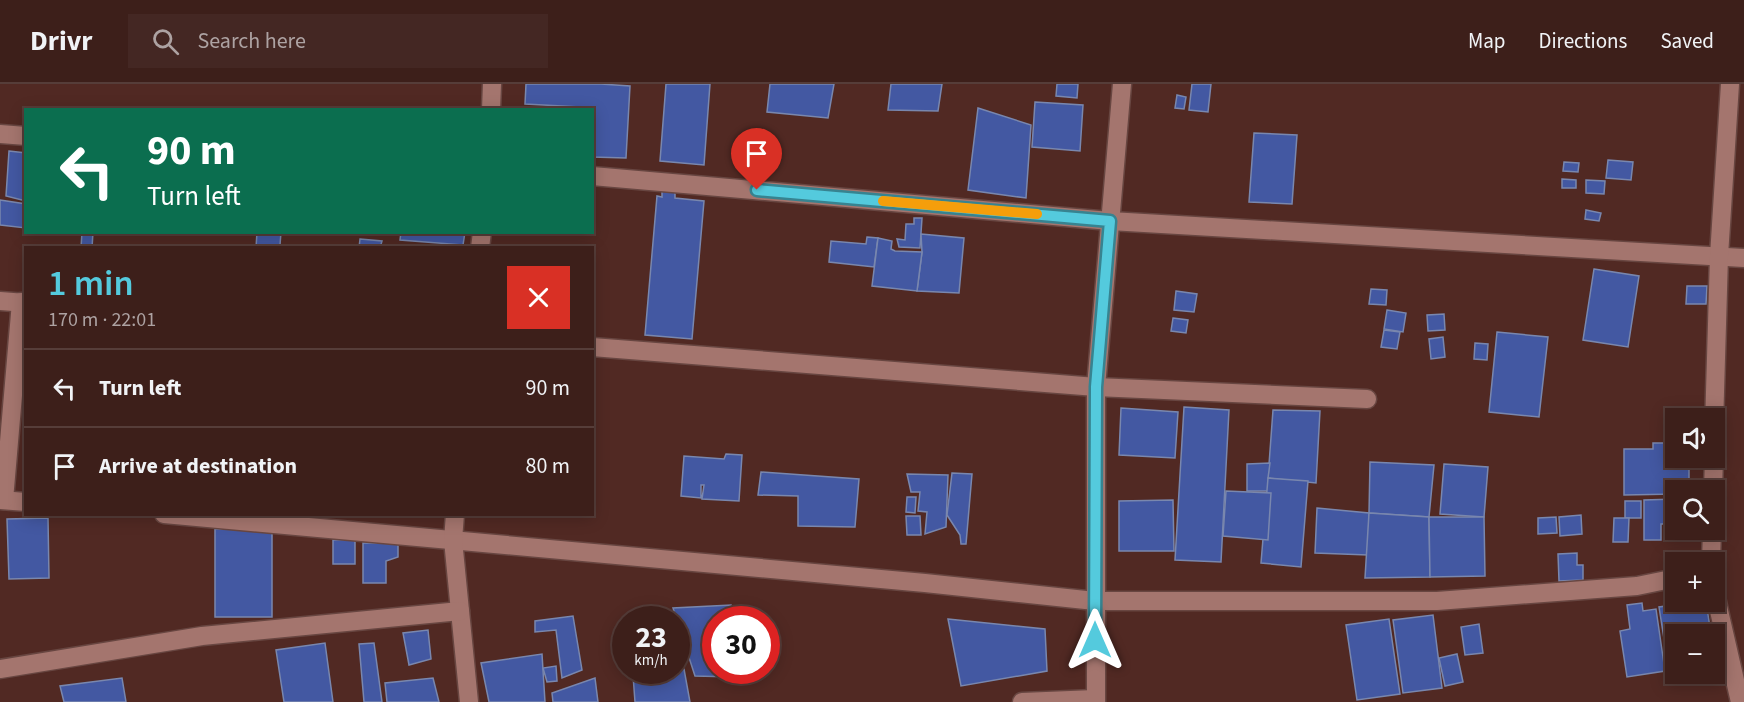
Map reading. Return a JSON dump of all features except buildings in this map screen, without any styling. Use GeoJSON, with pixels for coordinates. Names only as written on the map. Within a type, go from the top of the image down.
{"type":"FeatureCollection","features":[{"type":"Feature","properties":{"kind":"street"},"geometry":{"type":"LineString","coordinates":[[491,108],[492,84]]}},
{"type":"Feature","properties":{"kind":"street"},"geometry":{"type":"LineString","coordinates":[[1022,702],[1096,700],[1096,387],[1122,84]]}},
{"type":"Feature","properties":{"kind":"street"},"geometry":{"type":"LineString","coordinates":[[1715,408],[1719,256],[1730,84]]}},
{"type":"Feature","properties":{"kind":"street"},"geometry":{"type":"LineString","coordinates":[[0,134],[24,136]]}},
{"type":"Feature","properties":{"kind":"street"},"geometry":{"type":"LineString","coordinates":[[594,176],[1110,221],[1744,258]]}},
{"type":"Feature","properties":{"kind":"street"},"geometry":{"type":"LineString","coordinates":[[0,300],[23,302],[2,500],[24,502]]}},
{"type":"Feature","properties":{"kind":"street"},"geometry":{"type":"LineString","coordinates":[[594,347],[1096,387],[1367,399]]}},
{"type":"Feature","properties":{"kind":"street"},"geometry":{"type":"LineString","coordinates":[[186,516],[1095,601],[1437,601],[1637,586],[1665,580]]}},
{"type":"Feature","properties":{"kind":"street"},"geometry":{"type":"LineString","coordinates":[[456,516],[453,540],[469,702]]}},
{"type":"Feature","properties":{"kind":"street"},"geometry":{"type":"LineString","coordinates":[[0,669],[202,636],[460,611]]}},
{"type":"Feature","properties":{"kind":"street"},"geometry":{"type":"LineString","coordinates":[[1719,612],[1740,702]]}},
{"type":"Feature","properties":{"kind":"slow traffic"},"geometry":{"type":"LineString","coordinates":[[883,201],[1037,214]]}},
{"type":"Feature","properties":{"kind":"route"},"geometry":{"type":"LineString","coordinates":[[757,190],[1110,221],[1096,387],[1095,640]]}}]}
